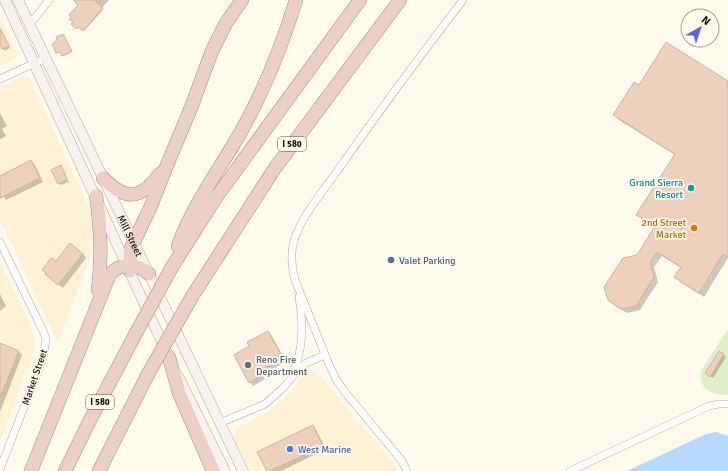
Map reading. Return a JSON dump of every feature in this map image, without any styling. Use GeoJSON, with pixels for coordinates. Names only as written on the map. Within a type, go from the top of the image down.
{"type":"FeatureCollection","features":[{"type":"Feature","properties":{"kind":"highway"},"geometry":{"type":"LineString","coordinates":[[129,267],[130,253],[134,242],[151,206],[192,108],[212,50],[226,23],[242,0]]}},
{"type":"Feature","properties":{"kind":"highway"},"geometry":{"type":"LineString","coordinates":[[173,266],[178,247],[191,215],[214,174],[232,148],[267,81],[282,44],[296,0]]}},
{"type":"Feature","properties":{"kind":"highway","name":"I 580"},"geometry":{"type":"LineString","coordinates":[[65,471],[97,406],[173,266],[215,199],[360,0]]}},
{"type":"Feature","properties":{"kind":"highway","name":"I 580"},"geometry":{"type":"LineString","coordinates":[[99,471],[148,374],[193,295],[242,218],[279,162],[400,0]]}},
{"type":"Feature","properties":{"kind":"highway"},"geometry":{"type":"LineString","coordinates":[[103,178],[115,190],[121,193],[138,194],[150,186],[167,165]]}},
{"type":"Feature","properties":{"kind":"highway"},"geometry":{"type":"LineString","coordinates":[[91,321],[98,295],[101,259],[100,228],[96,196]]}},
{"type":"Feature","properties":{"kind":"highway"},"geometry":{"type":"LineString","coordinates":[[31,471],[109,276],[117,269],[129,267],[140,268],[149,274]]}},
{"type":"Feature","properties":{"kind":"highway"},"geometry":{"type":"LineString","coordinates":[[169,357],[179,393],[213,471]]}},
{"type":"Feature","properties":{"kind":"highway"},"geometry":{"type":"LineString","coordinates":[[110,471],[118,438],[128,412]]}},
{"type":"Feature","properties":{"kind":"main road","name":"Mill Street"},"geometry":{"type":"LineString","coordinates":[[5,0],[129,267],[169,357],[225,471]]}},
{"type":"Feature","properties":{"kind":"main road","name":"Mill Street"},"geometry":{"type":"LineString","coordinates":[[18,0],[243,471]]}},
{"type":"Feature","properties":{"kind":"street"},"geometry":{"type":"LineString","coordinates":[[30,24],[49,0]]}},
{"type":"Feature","properties":{"kind":"street"},"geometry":{"type":"LineString","coordinates":[[287,384],[297,361],[301,342],[301,315],[292,266],[292,252],[296,234],[303,220],[378,114],[463,0]]}},
{"type":"Feature","properties":{"kind":"street"},"geometry":{"type":"LineString","coordinates":[[0,79],[46,58]]}},
{"type":"Feature","properties":{"kind":"street","name":"Market Street"},"geometry":{"type":"LineString","coordinates":[[0,242],[46,340],[43,358],[0,469]]}},
{"type":"Feature","properties":{"kind":"street"},"geometry":{"type":"LineString","coordinates":[[295,280],[325,355],[340,385],[398,456],[407,471]]}},
{"type":"Feature","properties":{"kind":"street"},"geometry":{"type":"LineString","coordinates":[[220,423],[265,404],[277,395],[301,367],[306,363],[325,355]]}},
{"type":"Feature","properties":{"kind":"street"},"geometry":{"type":"LineString","coordinates":[[570,471],[709,406],[728,404]]}},
{"type":"Feature","properties":{"kind":"shaded area"},"geometry":{"type":"Polygon","coordinates":[[[0,18],[17,53],[16,58],[0,66],[0,18]]]}},
{"type":"Feature","properties":{"kind":"shaded area"},"geometry":{"type":"Polygon","coordinates":[[[24,76],[30,79],[89,208],[91,225],[90,258],[58,343],[0,219],[0,88],[24,76]]]}},
{"type":"Feature","properties":{"kind":"shaded area"},"geometry":{"type":"Polygon","coordinates":[[[0,263],[27,317],[35,341],[34,352],[0,441],[0,263]]]}},
{"type":"Feature","properties":{"kind":"shaded area"},"geometry":{"type":"Polygon","coordinates":[[[315,372],[322,378],[392,462],[397,471],[250,471],[234,438],[236,430],[240,426],[268,412],[284,399],[305,373],[315,372]]]}},
{"type":"Feature","properties":{"kind":"green space"},"geometry":{"type":"Polygon","coordinates":[[[728,329],[728,395],[722,395],[707,390],[702,382],[701,376],[702,369],[728,329]]]}},
{"type":"Feature","properties":{"kind":"water"},"geometry":{"type":"Polygon","coordinates":[[[716,432],[728,436],[728,471],[627,471],[706,434],[716,432]]]}},
{"type":"Feature","properties":{"kind":"building"},"geometry":{"type":"Polygon","coordinates":[[[73,0],[94,0],[103,8],[83,31],[78,27],[76,29],[71,24],[73,22],[69,19],[71,17],[69,15],[78,5],[73,0]]]}},
{"type":"Feature","properties":{"kind":"building"},"geometry":{"type":"Polygon","coordinates":[[[0,28],[9,46],[2,49],[0,45],[0,28]]]}},
{"type":"Feature","properties":{"kind":"building"},"geometry":{"type":"Polygon","coordinates":[[[63,34],[72,51],[62,56],[60,52],[56,53],[52,44],[57,40],[56,37],[63,34]]]}},
{"type":"Feature","properties":{"kind":"building"},"geometry":{"type":"Polygon","coordinates":[[[666,42],[728,81],[728,257],[723,254],[699,293],[674,277],[681,267],[657,252],[650,262],[654,277],[636,306],[621,309],[608,300],[604,287],[623,258],[637,255],[655,226],[636,215],[675,154],[613,115],[634,82],[639,85],[666,42]]]}},
{"type":"Feature","properties":{"kind":"building"},"geometry":{"type":"Polygon","coordinates":[[[31,160],[40,178],[0,198],[0,176],[31,160]]]}},
{"type":"Feature","properties":{"kind":"building"},"geometry":{"type":"Polygon","coordinates":[[[61,165],[67,179],[58,184],[51,170],[61,165]]]}},
{"type":"Feature","properties":{"kind":"building"},"geometry":{"type":"Polygon","coordinates":[[[70,243],[83,254],[58,285],[42,270],[51,258],[56,261],[70,243]]]}},
{"type":"Feature","properties":{"kind":"building"},"geometry":{"type":"Polygon","coordinates":[[[268,331],[283,358],[260,371],[262,375],[249,383],[234,355],[249,346],[247,342],[268,331]]]}},
{"type":"Feature","properties":{"kind":"building"},"geometry":{"type":"Polygon","coordinates":[[[0,343],[19,351],[0,398],[0,343]]]}},
{"type":"Feature","properties":{"kind":"building"},"geometry":{"type":"Polygon","coordinates":[[[719,351],[724,354],[710,377],[705,373],[719,351]]]}},
{"type":"Feature","properties":{"kind":"building","name":"West Marine"},"geometry":{"type":"Polygon","coordinates":[[[313,425],[323,446],[270,471],[267,471],[257,452],[313,425]]]}},
{"type":"Feature","properties":{"kind":"place","name":"Grand Sierra Resort"},"geometry":{"type":"Point","coordinates":[691,188]}},
{"type":"Feature","properties":{"kind":"place","name":"2nd Street Market"},"geometry":{"type":"Point","coordinates":[694,228]}},
{"type":"Feature","properties":{"kind":"place","name":"Valet Parking"},"geometry":{"type":"Point","coordinates":[391,260]}},
{"type":"Feature","properties":{"kind":"place","name":"Reno Fire Department"},"geometry":{"type":"Point","coordinates":[248,365]}},
{"type":"Feature","properties":{"kind":"place","name":"West Marine"},"geometry":{"type":"Point","coordinates":[290,449]}}]}
